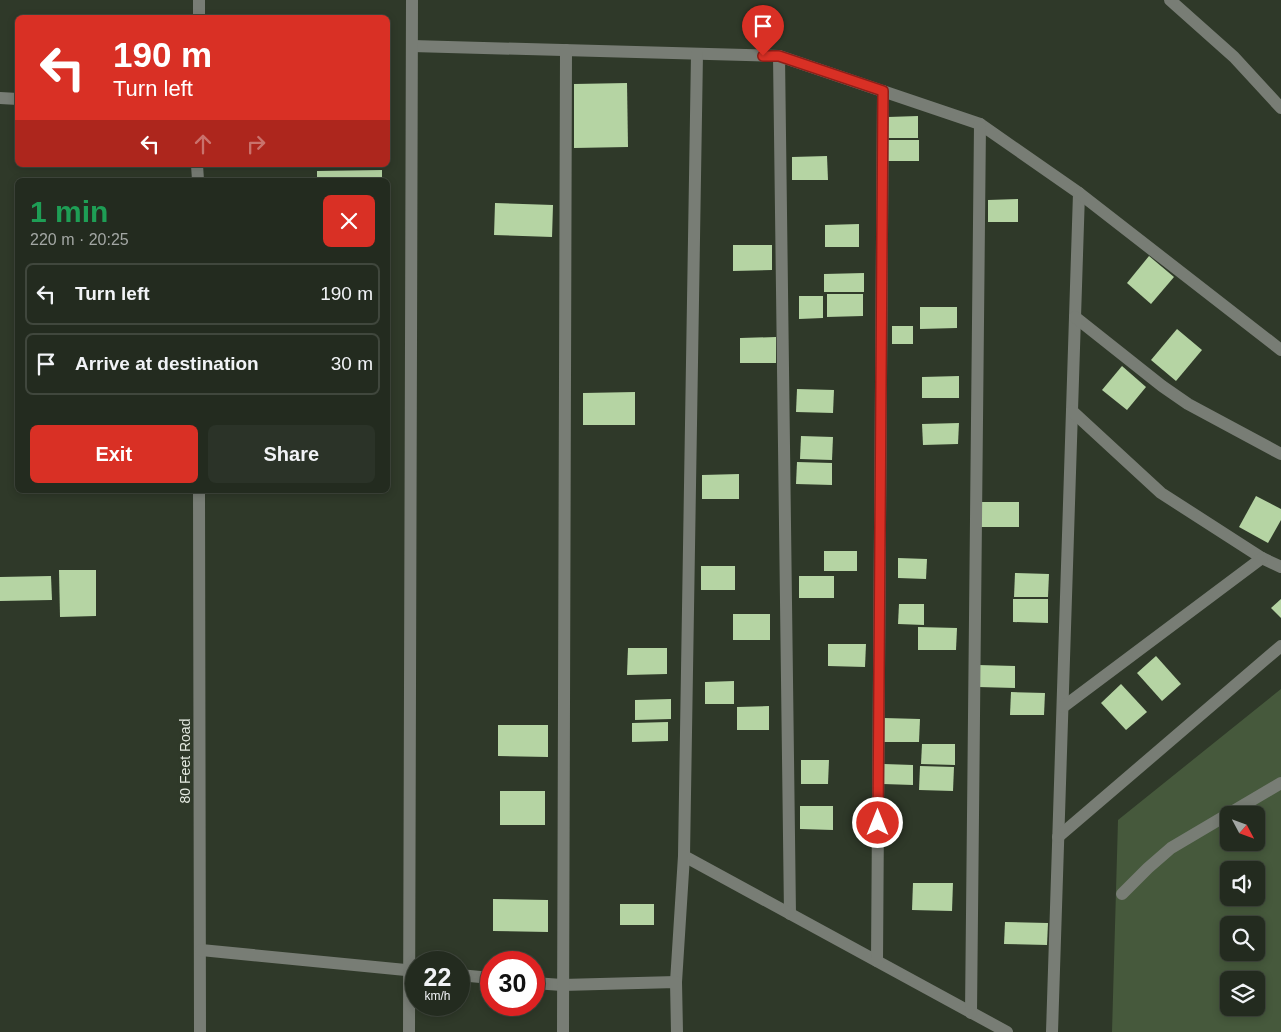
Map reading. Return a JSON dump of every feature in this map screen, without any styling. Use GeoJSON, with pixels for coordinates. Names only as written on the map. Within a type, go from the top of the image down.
{"type":"FeatureCollection","features":[{"type":"Feature","properties":{"kind":"street"},"geometry":{"type":"LineString","coordinates":[[198,15],[199,0]]}},
{"type":"Feature","properties":{"kind":"street"},"geometry":{"type":"LineString","coordinates":[[412,0],[413,951]]}},
{"type":"Feature","properties":{"kind":"street"},"geometry":{"type":"LineString","coordinates":[[1170,0],[1234,57],[1281,108]]}},
{"type":"Feature","properties":{"kind":"street"},"geometry":{"type":"LineString","coordinates":[[412,46],[779,56],[980,124],[1079,193],[1281,350]]}},
{"type":"Feature","properties":{"kind":"street"},"geometry":{"type":"LineString","coordinates":[[563,1032],[566,50]]}},
{"type":"Feature","properties":{"kind":"street"},"geometry":{"type":"LineString","coordinates":[[677,1032],[676,982],[684,856],[697,54]]}},
{"type":"Feature","properties":{"kind":"street"},"geometry":{"type":"LineString","coordinates":[[779,56],[790,914]]}},
{"type":"Feature","properties":{"kind":"street"},"geometry":{"type":"LineString","coordinates":[[877,961],[883,91]]}},
{"type":"Feature","properties":{"kind":"street"},"geometry":{"type":"LineString","coordinates":[[0,98],[15,99]]}},
{"type":"Feature","properties":{"kind":"street"},"geometry":{"type":"LineString","coordinates":[[971,1013],[980,124]]}},
{"type":"Feature","properties":{"kind":"street"},"geometry":{"type":"LineString","coordinates":[[1052,1032],[1079,193]]}},
{"type":"Feature","properties":{"kind":"street"},"geometry":{"type":"LineString","coordinates":[[1075,317],[1162,386],[1188,404],[1281,454]]}},
{"type":"Feature","properties":{"kind":"street"},"geometry":{"type":"LineString","coordinates":[[1072,411],[1161,493],[1262,558],[1281,567]]}},
{"type":"Feature","properties":{"kind":"street","name":"80 Feet Road"},"geometry":{"type":"LineString","coordinates":[[199,493],[200,1032]]}},
{"type":"Feature","properties":{"kind":"street"},"geometry":{"type":"LineString","coordinates":[[1063,706],[1262,558]]}},
{"type":"Feature","properties":{"kind":"street"},"geometry":{"type":"LineString","coordinates":[[1058,837],[1281,646]]}},
{"type":"Feature","properties":{"kind":"street"},"geometry":{"type":"LineString","coordinates":[[1122,894],[1148,868],[1172,848],[1281,783]]}},
{"type":"Feature","properties":{"kind":"street"},"geometry":{"type":"LineString","coordinates":[[684,856],[1007,1032]]}},
{"type":"Feature","properties":{"kind":"street"},"geometry":{"type":"LineString","coordinates":[[201,950],[405,970]]}},
{"type":"Feature","properties":{"kind":"street"},"geometry":{"type":"LineString","coordinates":[[545,984],[676,982]]}},
{"type":"Feature","properties":{"kind":"street"},"geometry":{"type":"LineString","coordinates":[[409,1032],[410,1016]]}},
{"type":"Feature","properties":{"kind":"green space"},"geometry":{"type":"Polygon","coordinates":[[[1281,689],[1281,1032],[1112,1032],[1118,820],[1281,689]]]}},
{"type":"Feature","properties":{"kind":"building"},"geometry":{"type":"Polygon","coordinates":[[[627,83],[628,147],[574,148],[574,84],[627,83]]]}},
{"type":"Feature","properties":{"kind":"building"},"geometry":{"type":"Polygon","coordinates":[[[918,116],[918,138],[888,138],[888,117],[918,116]]]}},
{"type":"Feature","properties":{"kind":"building"},"geometry":{"type":"Polygon","coordinates":[[[888,140],[919,140],[919,161],[888,161],[888,140]]]}},
{"type":"Feature","properties":{"kind":"building"},"geometry":{"type":"Polygon","coordinates":[[[827,156],[828,180],[792,180],[792,157],[827,156]]]}},
{"type":"Feature","properties":{"kind":"building"},"geometry":{"type":"Polygon","coordinates":[[[382,170],[382,178],[317,178],[317,171],[382,170]]]}},
{"type":"Feature","properties":{"kind":"building"},"geometry":{"type":"Polygon","coordinates":[[[1018,199],[1018,222],[988,222],[988,200],[1018,199]]]}},
{"type":"Feature","properties":{"kind":"building"},"geometry":{"type":"Polygon","coordinates":[[[495,203],[553,205],[552,237],[494,235],[495,203]]]}},
{"type":"Feature","properties":{"kind":"building"},"geometry":{"type":"Polygon","coordinates":[[[859,224],[859,247],[825,247],[825,225],[859,224]]]}},
{"type":"Feature","properties":{"kind":"building"},"geometry":{"type":"Polygon","coordinates":[[[733,245],[772,245],[772,270],[733,271],[733,245]]]}},
{"type":"Feature","properties":{"kind":"building"},"geometry":{"type":"Polygon","coordinates":[[[1149,256],[1174,277],[1151,304],[1127,283],[1149,256]]]}},
{"type":"Feature","properties":{"kind":"building"},"geometry":{"type":"Polygon","coordinates":[[[864,273],[864,292],[824,292],[824,274],[864,273]]]}},
{"type":"Feature","properties":{"kind":"building"},"geometry":{"type":"Polygon","coordinates":[[[827,294],[863,294],[863,316],[827,317],[827,294]]]}},
{"type":"Feature","properties":{"kind":"building"},"geometry":{"type":"Polygon","coordinates":[[[799,296],[823,296],[823,318],[799,319],[799,296]]]}},
{"type":"Feature","properties":{"kind":"building"},"geometry":{"type":"Polygon","coordinates":[[[920,307],[957,307],[957,328],[920,329],[920,307]]]}},
{"type":"Feature","properties":{"kind":"building"},"geometry":{"type":"Polygon","coordinates":[[[892,326],[913,326],[913,344],[892,344],[892,326]]]}},
{"type":"Feature","properties":{"kind":"building"},"geometry":{"type":"Polygon","coordinates":[[[1177,329],[1202,350],[1176,381],[1151,360],[1177,329]]]}},
{"type":"Feature","properties":{"kind":"building"},"geometry":{"type":"Polygon","coordinates":[[[776,337],[776,363],[740,363],[740,338],[776,337]]]}},
{"type":"Feature","properties":{"kind":"building"},"geometry":{"type":"Polygon","coordinates":[[[1122,366],[1146,387],[1127,410],[1102,390],[1122,366]]]}},
{"type":"Feature","properties":{"kind":"building"},"geometry":{"type":"Polygon","coordinates":[[[959,376],[959,398],[922,398],[922,377],[959,376]]]}},
{"type":"Feature","properties":{"kind":"building"},"geometry":{"type":"Polygon","coordinates":[[[797,389],[834,390],[833,413],[796,412],[797,389]]]}},
{"type":"Feature","properties":{"kind":"building"},"geometry":{"type":"Polygon","coordinates":[[[635,392],[635,425],[583,425],[583,393],[635,392]]]}},
{"type":"Feature","properties":{"kind":"building"},"geometry":{"type":"Polygon","coordinates":[[[959,423],[958,444],[923,445],[922,424],[959,423]]]}},
{"type":"Feature","properties":{"kind":"building"},"geometry":{"type":"Polygon","coordinates":[[[801,436],[833,437],[832,460],[800,459],[801,436]]]}},
{"type":"Feature","properties":{"kind":"building"},"geometry":{"type":"Polygon","coordinates":[[[797,462],[832,463],[832,485],[796,484],[797,462]]]}},
{"type":"Feature","properties":{"kind":"building"},"geometry":{"type":"Polygon","coordinates":[[[739,474],[739,499],[702,499],[702,475],[739,474]]]}},
{"type":"Feature","properties":{"kind":"building"},"geometry":{"type":"Polygon","coordinates":[[[1256,496],[1281,509],[1281,520],[1268,543],[1239,527],[1256,496]]]}},
{"type":"Feature","properties":{"kind":"building"},"geometry":{"type":"Polygon","coordinates":[[[982,502],[1019,502],[1019,527],[981,527],[982,502]]]}},
{"type":"Feature","properties":{"kind":"building"},"geometry":{"type":"Polygon","coordinates":[[[824,551],[857,551],[857,571],[824,571],[824,551]]]}},
{"type":"Feature","properties":{"kind":"building"},"geometry":{"type":"Polygon","coordinates":[[[898,558],[927,559],[926,579],[898,578],[898,558]]]}},
{"type":"Feature","properties":{"kind":"building"},"geometry":{"type":"Polygon","coordinates":[[[701,566],[735,566],[735,590],[701,590],[701,566]]]}},
{"type":"Feature","properties":{"kind":"building"},"geometry":{"type":"Polygon","coordinates":[[[59,570],[96,570],[96,616],[60,617],[59,570]]]}},
{"type":"Feature","properties":{"kind":"building"},"geometry":{"type":"Polygon","coordinates":[[[1015,573],[1049,574],[1048,597],[1014,597],[1015,573]]]}},
{"type":"Feature","properties":{"kind":"building"},"geometry":{"type":"Polygon","coordinates":[[[51,576],[52,600],[0,601],[0,577],[51,576]]]}},
{"type":"Feature","properties":{"kind":"building"},"geometry":{"type":"Polygon","coordinates":[[[799,576],[834,576],[834,598],[799,598],[799,576]]]}},
{"type":"Feature","properties":{"kind":"building"},"geometry":{"type":"Polygon","coordinates":[[[1013,599],[1048,599],[1048,623],[1013,622],[1013,599]]]}},
{"type":"Feature","properties":{"kind":"building"},"geometry":{"type":"Polygon","coordinates":[[[1281,599],[1281,618],[1271,608],[1281,599]]]}},
{"type":"Feature","properties":{"kind":"building"},"geometry":{"type":"Polygon","coordinates":[[[899,604],[924,604],[924,625],[898,624],[899,604]]]}},
{"type":"Feature","properties":{"kind":"building"},"geometry":{"type":"Polygon","coordinates":[[[733,614],[770,614],[770,640],[733,640],[733,614]]]}},
{"type":"Feature","properties":{"kind":"building"},"geometry":{"type":"Polygon","coordinates":[[[918,627],[957,628],[956,650],[918,650],[918,627]]]}},
{"type":"Feature","properties":{"kind":"building"},"geometry":{"type":"Polygon","coordinates":[[[828,644],[866,644],[865,667],[828,666],[828,644]]]}},
{"type":"Feature","properties":{"kind":"building"},"geometry":{"type":"Polygon","coordinates":[[[628,648],[667,648],[667,674],[627,675],[628,648]]]}},
{"type":"Feature","properties":{"kind":"building"},"geometry":{"type":"Polygon","coordinates":[[[1156,656],[1181,684],[1162,701],[1137,673],[1156,656]]]}},
{"type":"Feature","properties":{"kind":"building"},"geometry":{"type":"Polygon","coordinates":[[[978,665],[1015,666],[1015,688],[978,687],[978,665]]]}},
{"type":"Feature","properties":{"kind":"building"},"geometry":{"type":"Polygon","coordinates":[[[734,681],[734,704],[705,704],[705,682],[734,681]]]}},
{"type":"Feature","properties":{"kind":"building"},"geometry":{"type":"Polygon","coordinates":[[[1121,684],[1147,712],[1126,730],[1101,703],[1121,684]]]}},
{"type":"Feature","properties":{"kind":"building"},"geometry":{"type":"Polygon","coordinates":[[[1011,692],[1045,693],[1044,715],[1010,715],[1011,692]]]}},
{"type":"Feature","properties":{"kind":"building"},"geometry":{"type":"Polygon","coordinates":[[[671,699],[671,719],[635,720],[635,700],[671,699]]]}},
{"type":"Feature","properties":{"kind":"building"},"geometry":{"type":"Polygon","coordinates":[[[769,706],[769,730],[737,730],[737,707],[769,706]]]}},
{"type":"Feature","properties":{"kind":"building"},"geometry":{"type":"Polygon","coordinates":[[[884,718],[920,719],[919,742],[884,742],[884,718]]]}},
{"type":"Feature","properties":{"kind":"building"},"geometry":{"type":"Polygon","coordinates":[[[668,722],[668,741],[632,742],[632,723],[668,722]]]}},
{"type":"Feature","properties":{"kind":"building"},"geometry":{"type":"Polygon","coordinates":[[[498,725],[548,725],[548,757],[498,756],[498,725]]]}},
{"type":"Feature","properties":{"kind":"building"},"geometry":{"type":"Polygon","coordinates":[[[922,744],[955,744],[955,765],[921,764],[922,744]]]}},
{"type":"Feature","properties":{"kind":"building"},"geometry":{"type":"Polygon","coordinates":[[[801,760],[829,760],[828,784],[801,784],[801,760]]]}},
{"type":"Feature","properties":{"kind":"building"},"geometry":{"type":"Polygon","coordinates":[[[884,764],[913,765],[913,785],[883,784],[884,764]]]}},
{"type":"Feature","properties":{"kind":"building"},"geometry":{"type":"Polygon","coordinates":[[[920,766],[954,767],[953,791],[919,790],[920,766]]]}},
{"type":"Feature","properties":{"kind":"building"},"geometry":{"type":"Polygon","coordinates":[[[500,791],[545,791],[545,825],[500,825],[500,791]]]}},
{"type":"Feature","properties":{"kind":"building"},"geometry":{"type":"Polygon","coordinates":[[[800,806],[833,806],[833,830],[800,829],[800,806]]]}},
{"type":"Feature","properties":{"kind":"building"},"geometry":{"type":"Polygon","coordinates":[[[913,883],[953,883],[952,911],[912,910],[913,883]]]}},
{"type":"Feature","properties":{"kind":"building"},"geometry":{"type":"Polygon","coordinates":[[[493,899],[548,900],[548,932],[493,931],[493,899]]]}},
{"type":"Feature","properties":{"kind":"building"},"geometry":{"type":"Polygon","coordinates":[[[620,904],[654,904],[654,925],[620,925],[620,904]]]}},
{"type":"Feature","properties":{"kind":"building"},"geometry":{"type":"Polygon","coordinates":[[[1005,922],[1048,923],[1047,945],[1004,944],[1005,922]]]}},
{"type":"Feature","properties":{"kind":"route"},"geometry":{"type":"LineString","coordinates":[[763,56],[779,56],[883,91],[878,823]]}}]}
